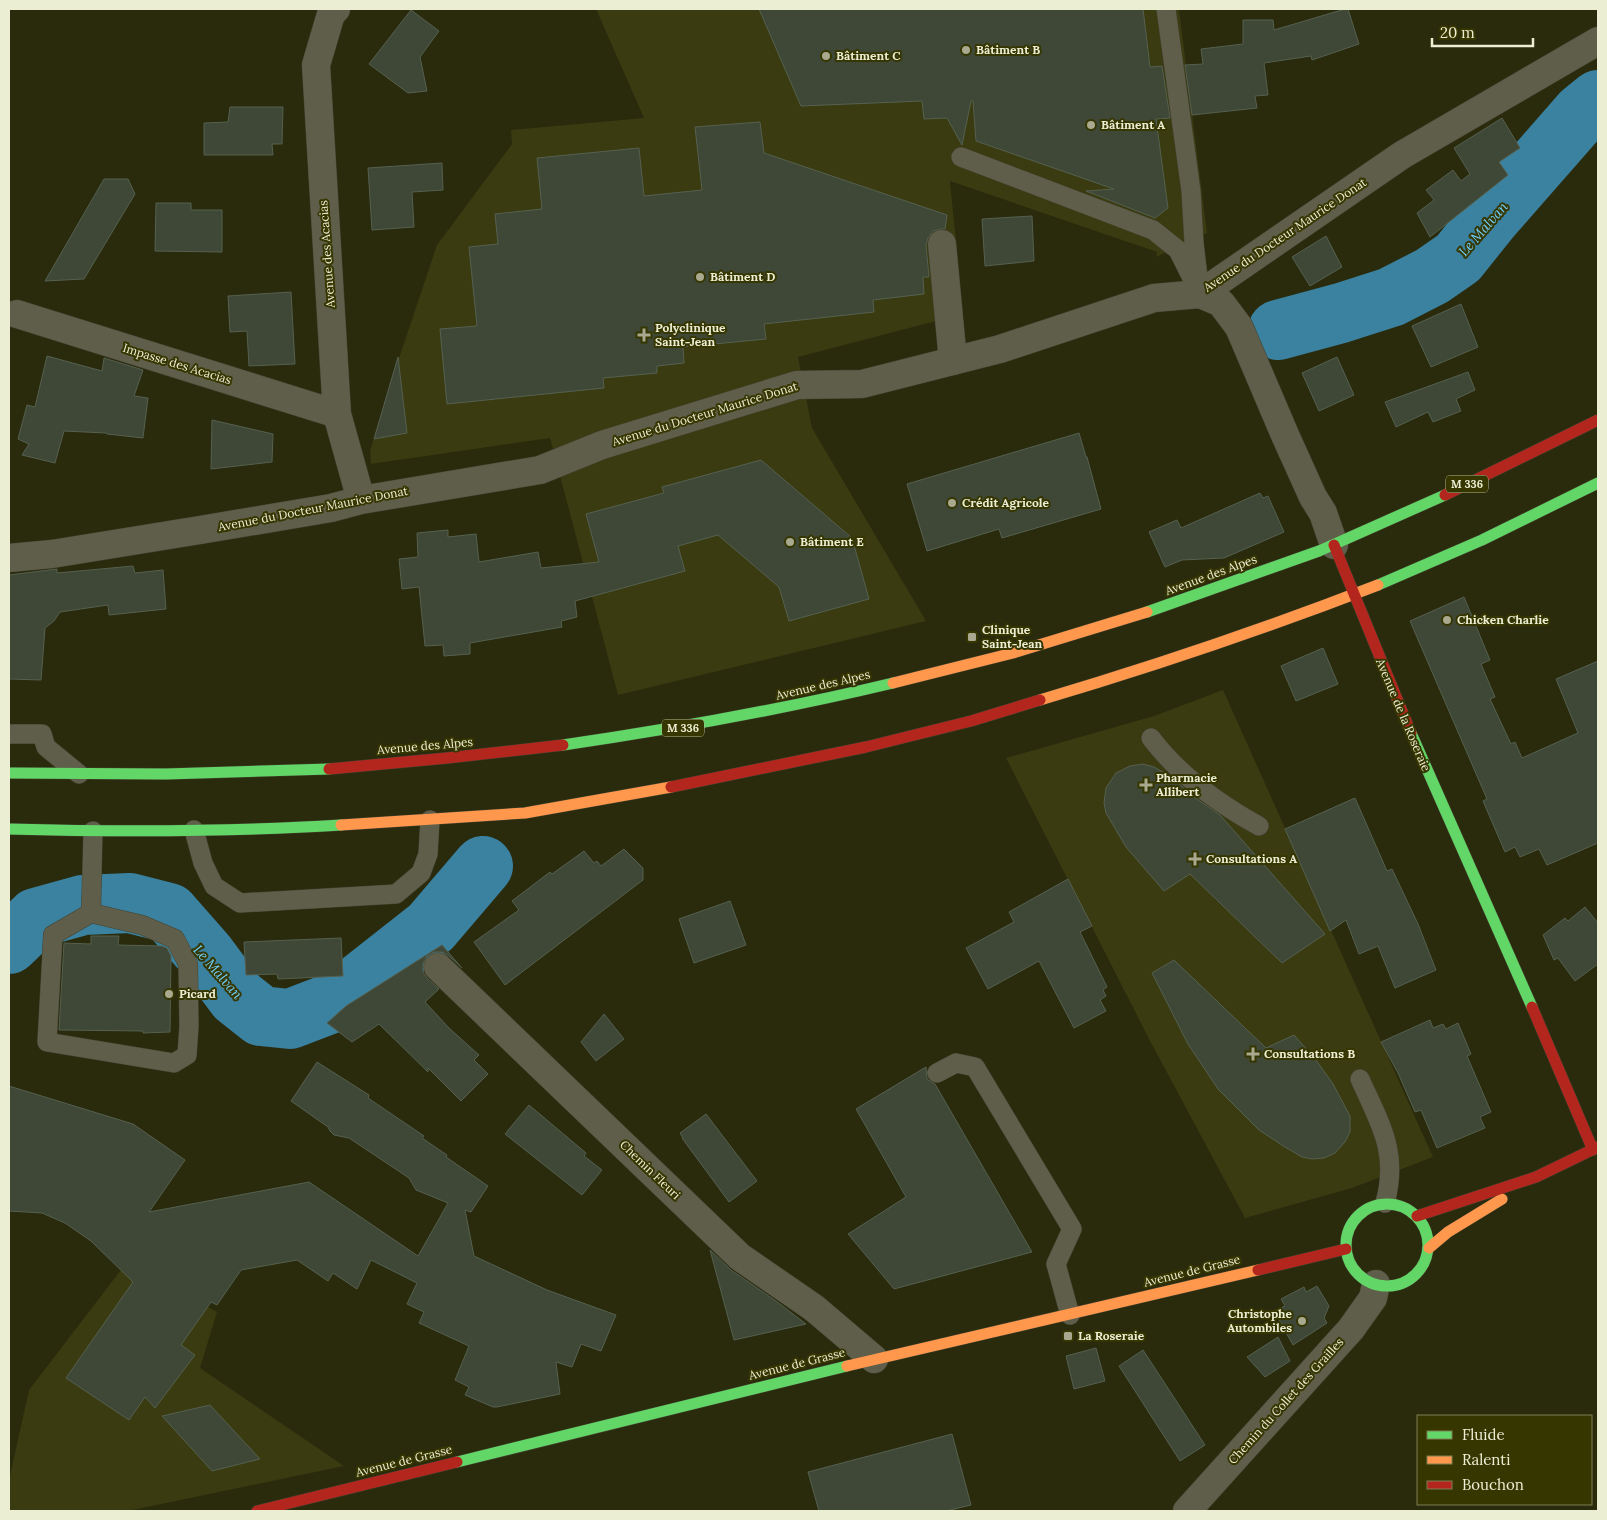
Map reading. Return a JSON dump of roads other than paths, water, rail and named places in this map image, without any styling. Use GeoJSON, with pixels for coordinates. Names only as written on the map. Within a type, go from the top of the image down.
{"type":"FeatureCollection","features":[{"type":"Feature","properties":{"kind":"main road","name":"Avenue des Alpes"},"geometry":{"type":"LineString","coordinates":[[9,773],[112,775],[326,768],[535,750],[684,728],[805,704],[903,682],[1012,654],[1135,616],[1334,545],[1408,513],[1598,420]]}},
{"type":"Feature","properties":{"kind":"main road"},"geometry":{"type":"LineString","coordinates":[[9,829],[93,831],[313,827],[525,812],[671,787],[857,749],[971,721],[1162,664],[1262,630],[1406,574],[1465,548],[1598,483]]}},
{"type":"Feature","properties":{"kind":"main road","name":"Avenue de la Roseraie"},"geometry":{"type":"LineString","coordinates":[[1334,545],[1421,758],[1595,1149]]}},
{"type":"Feature","properties":{"kind":"main road"},"geometry":{"type":"LineString","coordinates":[[1418,1216],[1536,1177],[1595,1149]]}},
{"type":"Feature","properties":{"kind":"main road"},"geometry":{"type":"LineString","coordinates":[[1429,1248],[1448,1232],[1536,1177]]}},
{"type":"Feature","properties":{"kind":"main road"},"geometry":{"type":"LineString","coordinates":[[1385,1203],[1403,1206],[1418,1216],[1428,1237],[1429,1248],[1426,1259],[1415,1276],[1406,1281],[1386,1286],[1367,1281],[1359,1275],[1348,1258],[1346,1248],[1350,1227],[1356,1217],[1364,1210],[1385,1203]]}},
{"type":"Feature","properties":{"kind":"main road","name":"Avenue de Grasse"},"geometry":{"type":"LineString","coordinates":[[257,1511],[874,1359],[1070,1315],[1346,1248]]}},
{"type":"Feature","properties":{"kind":"street","name":"Avenue des Acacias"},"geometry":{"type":"LineString","coordinates":[[336,9],[331,14],[316,65],[337,414],[361,500]]}},
{"type":"Feature","properties":{"kind":"street","name":"Avenue du Docteur Maurice Donat"},"geometry":{"type":"LineString","coordinates":[[9,558],[52,554],[200,530],[331,508],[361,500],[540,470],[602,445],[797,385],[862,384],[1000,350],[1154,298],[1200,294],[1402,155],[1598,41]]}},
{"type":"Feature","properties":{"kind":"street"},"geometry":{"type":"LineString","coordinates":[[942,244],[953,361]]}},
{"type":"Feature","properties":{"kind":"street","name":"Avenue de la Roseraie"},"geometry":{"type":"LineString","coordinates":[[1200,294],[1221,303],[1239,327],[1285,435],[1323,513],[1334,545]]}},
{"type":"Feature","properties":{"kind":"street","name":"Impasse des Acacias"},"geometry":{"type":"LineString","coordinates":[[17,314],[337,414]]}},
{"type":"Feature","properties":{"kind":"street","name":"Chemin Fleuri"},"geometry":{"type":"LineString","coordinates":[[438,967],[740,1257],[814,1308],[874,1359]]}},
{"type":"Feature","properties":{"kind":"street","name":"Chemin du Collet des Grailles"},"geometry":{"type":"LineString","coordinates":[[1187,1511],[1350,1329],[1373,1298],[1376,1284]]}},
{"type":"Feature","properties":{"kind":"lane"},"geometry":{"type":"LineString","coordinates":[[1166,9],[1191,191],[1194,243],[1200,294]]}},
{"type":"Feature","properties":{"kind":"lane"},"geometry":{"type":"LineString","coordinates":[[961,157],[1025,183],[1153,230],[1178,250],[1200,294]]}},
{"type":"Feature","properties":{"kind":"lane"},"geometry":{"type":"LineString","coordinates":[[9,734],[42,734],[46,747],[80,774]]}},
{"type":"Feature","properties":{"kind":"lane"},"geometry":{"type":"LineString","coordinates":[[1151,738],[1166,758],[1210,794],[1238,815],[1259,826]]}},
{"type":"Feature","properties":{"kind":"lane"},"geometry":{"type":"LineString","coordinates":[[194,830],[202,864],[214,886],[240,903],[396,894],[420,873],[428,854],[430,820]]}},
{"type":"Feature","properties":{"kind":"lane"},"geometry":{"type":"LineString","coordinates":[[91,913],[93,831]]}},
{"type":"Feature","properties":{"kind":"lane"},"geometry":{"type":"LineString","coordinates":[[91,913],[142,925],[175,938],[188,964],[189,1026],[187,1055],[174,1063],[46,1042],[53,935],[91,913]]}},
{"type":"Feature","properties":{"kind":"lane"},"geometry":{"type":"LineString","coordinates":[[937,1073],[956,1063],[975,1068],[1072,1230],[1056,1264],[1070,1315]]}},
{"type":"Feature","properties":{"kind":"lane"},"geometry":{"type":"LineString","coordinates":[[1360,1079],[1384,1131],[1391,1159],[1390,1185],[1385,1203]]}},
{"type":"Feature","properties":{"kind":"waterway","name":"Le Malvan"},"geometry":{"type":"LineString","coordinates":[[1278,330],[1391,297],[1432,276],[1458,258],[1490,218],[1582,113],[1598,100]]}},
{"type":"Feature","properties":{"kind":"waterway","name":"Le Malvan"},"geometry":{"type":"LineString","coordinates":[[9,944],[36,918],[83,905],[130,903],[169,913],[205,954],[237,997],[261,1016],[290,1019],[337,1001],[431,927],[483,866]]}},
{"type":"Feature","properties":{"kind":"place","name":"Bâtiment B"},"geometry":{"type":"Point","coordinates":[966,50]}},
{"type":"Feature","properties":{"kind":"place","name":"Bâtiment C"},"geometry":{"type":"Point","coordinates":[826,56]}},
{"type":"Feature","properties":{"kind":"place","name":"Bâtiment A"},"geometry":{"type":"Point","coordinates":[1091,125]}},
{"type":"Feature","properties":{"kind":"place","name":"Bâtiment D"},"geometry":{"type":"Point","coordinates":[700,277]}},
{"type":"Feature","properties":{"kind":"place","name":"Polyclinique Saint-Jean"},"geometry":{"type":"Point","coordinates":[644,335]}},
{"type":"Feature","properties":{"kind":"place","name":"Crédit Agricole"},"geometry":{"type":"Point","coordinates":[952,503]}},
{"type":"Feature","properties":{"kind":"place","name":"Bâtiment E"},"geometry":{"type":"Point","coordinates":[790,542]}},
{"type":"Feature","properties":{"kind":"place","name":"Chicken Charlie"},"geometry":{"type":"Point","coordinates":[1447,620]}},
{"type":"Feature","properties":{"kind":"place","name":"Clinique Saint-Jean"},"geometry":{"type":"Point","coordinates":[972,637]}},
{"type":"Feature","properties":{"kind":"place","name":"Pharmacie Allibert"},"geometry":{"type":"Point","coordinates":[1146,785]}},
{"type":"Feature","properties":{"kind":"place","name":"Consultations A"},"geometry":{"type":"Point","coordinates":[1195,859]}},
{"type":"Feature","properties":{"kind":"place","name":"Picard"},"geometry":{"type":"Point","coordinates":[169,994]}},
{"type":"Feature","properties":{"kind":"place","name":"Consultations B"},"geometry":{"type":"Point","coordinates":[1253,1054]}},
{"type":"Feature","properties":{"kind":"place","name":"Christophe Autombiles"},"geometry":{"type":"Point","coordinates":[1302,1321]}},
{"type":"Feature","properties":{"kind":"place","name":"La Roseraie"},"geometry":{"type":"Point","coordinates":[1068,1336]}}]}
